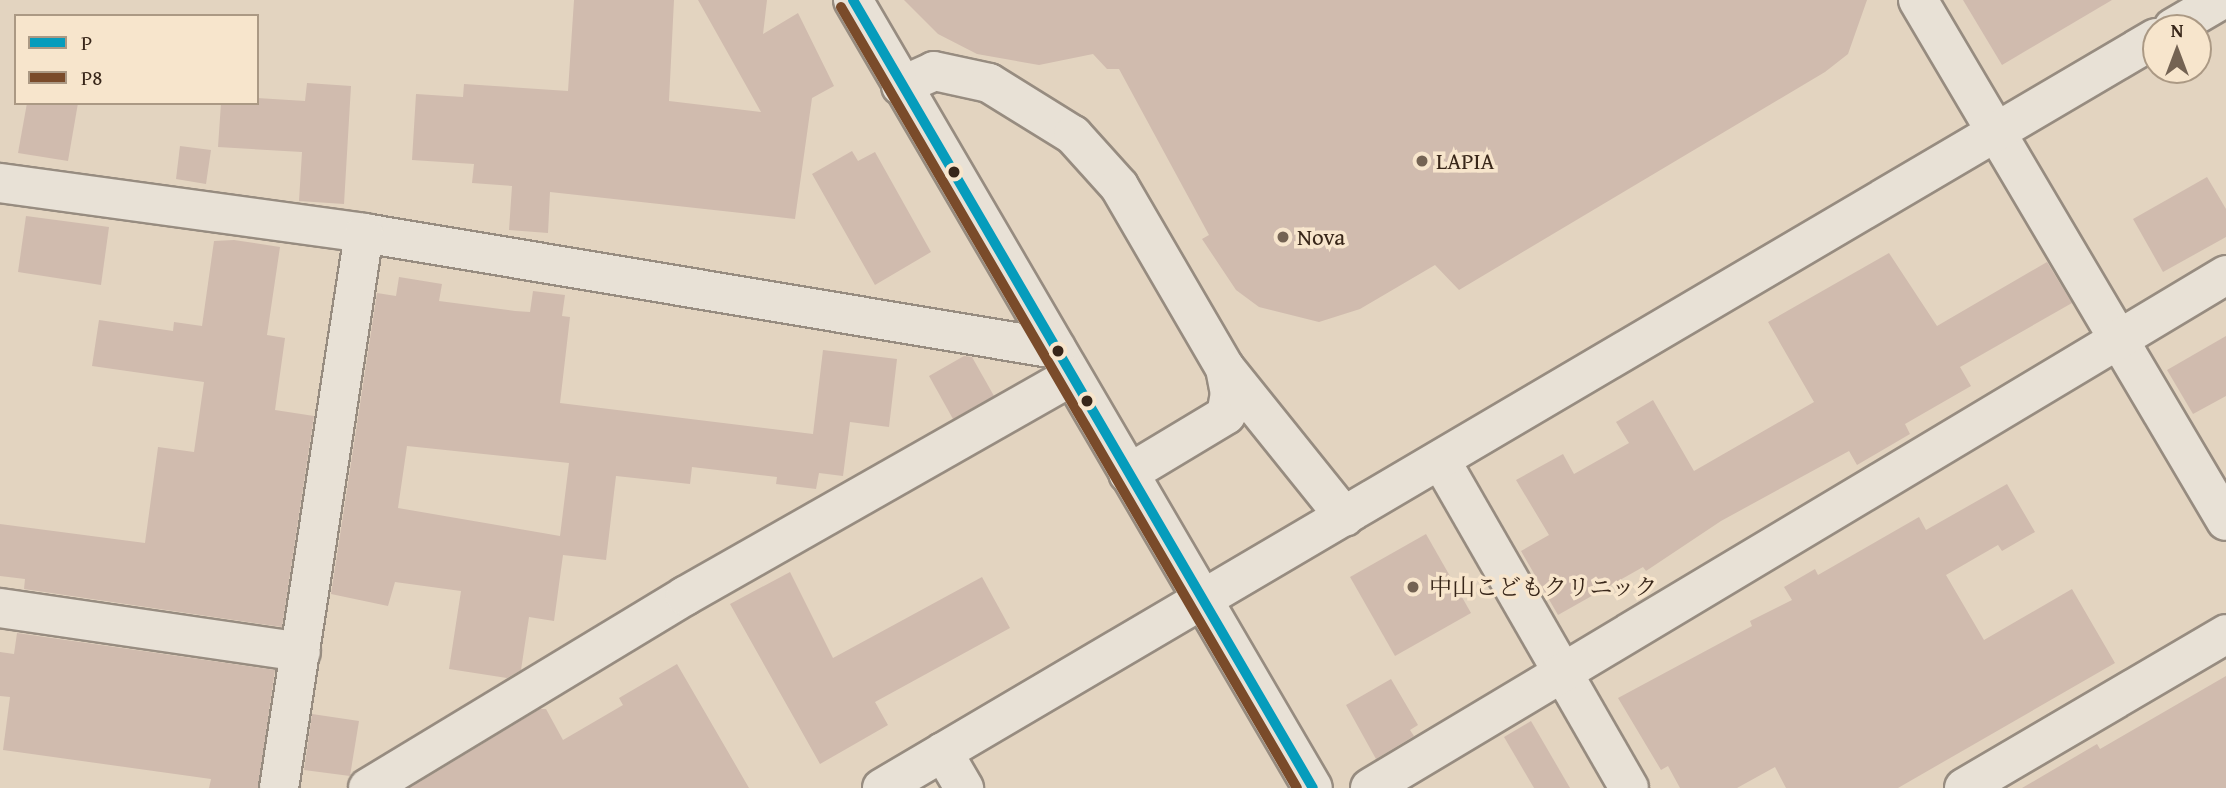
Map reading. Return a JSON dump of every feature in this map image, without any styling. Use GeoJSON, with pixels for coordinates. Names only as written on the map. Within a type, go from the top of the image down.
{"type":"FeatureCollection","features":[{"type":"Feature","properties":{"kind":"street"},"geometry":{"type":"LineString","coordinates":[[853,0],[1313,788]]}},
{"type":"Feature","properties":{"kind":"street"},"geometry":{"type":"LineString","coordinates":[[1918,0],[1998,131],[2226,521]]}},
{"type":"Feature","properties":{"kind":"street"},"geometry":{"type":"LineString","coordinates":[[2197,14],[2221,0]]}},
{"type":"Feature","properties":{"kind":"street"},"geometry":{"type":"LineString","coordinates":[[882,788],[2142,46]]}},
{"type":"Feature","properties":{"kind":"street"},"geometry":{"type":"LineString","coordinates":[[901,86],[934,71],[989,83],[1073,135],[1119,186],[1225,368],[1345,517]]}},
{"type":"Feature","properties":{"kind":"street"},"geometry":{"type":"LineString","coordinates":[[0,183],[364,233],[1064,363]]}},
{"type":"Feature","properties":{"kind":"street"},"geometry":{"type":"LineString","coordinates":[[279,788],[302,652],[364,233]]}},
{"type":"Feature","properties":{"kind":"street"},"geometry":{"type":"LineString","coordinates":[[1370,788],[2118,337],[2226,275]]}},
{"type":"Feature","properties":{"kind":"street"},"geometry":{"type":"LineString","coordinates":[[368,788],[1064,363]]}},
{"type":"Feature","properties":{"kind":"street"},"geometry":{"type":"LineString","coordinates":[[1128,474],[1226,415],[1230,393],[1225,368]]}},
{"type":"Feature","properties":{"kind":"street"},"geometry":{"type":"LineString","coordinates":[[1441,461],[1629,788]]}},
{"type":"Feature","properties":{"kind":"street"},"geometry":{"type":"LineString","coordinates":[[0,608],[302,652]]}},
{"type":"Feature","properties":{"kind":"street"},"geometry":{"type":"LineString","coordinates":[[1964,788],[2226,634]]}},
{"type":"Feature","properties":{"kind":"street"},"geometry":{"type":"LineString","coordinates":[[943,752],[964,788]]}},
{"type":"Feature","properties":{"kind":"building"},"geometry":{"type":"Polygon","coordinates":[[[574,0],[674,0],[669,101],[761,112],[698,0],[767,0],[763,34],[798,13],[834,86],[812,98],[795,219],[550,192],[548,233],[509,230],[512,186],[472,183],[474,164],[412,160],[416,94],[463,97],[464,84],[568,91],[574,0]]]}},
{"type":"Feature","properties":{"kind":"building","name":"LAPIA"},"geometry":{"type":"Polygon","coordinates":[[[904,0],[1867,0],[1848,54],[1825,72],[1459,290],[1435,265],[1360,309],[1319,322],[1259,307],[1236,290],[1202,239],[1209,235],[1119,69],[1107,69],[1093,54],[1039,65],[977,54],[938,34],[904,0]]]}},
{"type":"Feature","properties":{"kind":"building"},"geometry":{"type":"Polygon","coordinates":[[[1963,0],[2112,0],[2002,65],[1963,0]]]}},
{"type":"Feature","properties":{"kind":"building"},"geometry":{"type":"Polygon","coordinates":[[[307,83],[351,86],[344,204],[299,201],[302,152],[218,147],[221,105],[259,105],[259,98],[305,101],[307,83]]]}},
{"type":"Feature","properties":{"kind":"building"},"geometry":{"type":"Polygon","coordinates":[[[27,105],[78,105],[68,161],[18,153],[27,105]]]}},
{"type":"Feature","properties":{"kind":"building"},"geometry":{"type":"Polygon","coordinates":[[[180,146],[211,150],[206,184],[176,179],[180,146]]]}},
{"type":"Feature","properties":{"kind":"building"},"geometry":{"type":"Polygon","coordinates":[[[852,151],[858,161],[875,152],[931,252],[875,285],[812,174],[852,151]]]}},
{"type":"Feature","properties":{"kind":"building"},"geometry":{"type":"Polygon","coordinates":[[[2207,177],[2226,209],[2226,237],[2163,272],[2133,219],[2207,177]]]}},
{"type":"Feature","properties":{"kind":"building"},"geometry":{"type":"Polygon","coordinates":[[[26,216],[109,227],[101,285],[18,272],[26,216]]]}},
{"type":"Feature","properties":{"kind":"building"},"geometry":{"type":"Polygon","coordinates":[[[234,240],[280,247],[267,335],[285,338],[275,410],[314,416],[282,627],[24,589],[25,579],[0,576],[0,524],[145,543],[158,447],[194,452],[204,382],[92,366],[99,320],[173,331],[174,322],[202,326],[214,241],[234,240]]]}},
{"type":"Feature","properties":{"kind":"building"},"geometry":{"type":"Polygon","coordinates":[[[1889,253],[1937,326],[2047,262],[2072,303],[1960,367],[1971,386],[1905,424],[1910,434],[1857,465],[1849,451],[1721,521],[1646,571],[1643,567],[1558,615],[1521,551],[1549,535],[1516,480],[1563,454],[1574,474],[1629,443],[1616,422],[1653,400],[1694,471],[1814,402],[1768,322],[1889,253]]]}},
{"type":"Feature","properties":{"kind":"building"},"geometry":{"type":"Polygon","coordinates":[[[399,277],[442,284],[439,301],[515,311],[530,312],[533,291],[565,295],[562,316],[570,317],[560,403],[813,434],[823,350],[897,359],[889,427],[850,422],[843,476],[819,473],[816,489],[776,484],[777,477],[692,467],[690,484],[616,476],[606,560],[563,555],[554,621],[529,617],[521,670],[507,678],[449,669],[461,591],[395,582],[388,606],[331,594],[377,293],[396,296],[399,277]],[[407,446],[398,508],[560,536],[569,463],[407,446]]]}},
{"type":"Feature","properties":{"kind":"building"},"geometry":{"type":"Polygon","coordinates":[[[2226,336],[2226,396],[2193,414],[2167,370],[2226,336]]]}},
{"type":"Feature","properties":{"kind":"building"},"geometry":{"type":"Polygon","coordinates":[[[964,356],[972,357],[994,396],[953,419],[929,376],[964,356]]]}},
{"type":"Feature","properties":{"kind":"building"},"geometry":{"type":"Polygon","coordinates":[[[2007,484],[2035,532],[2002,551],[1998,545],[1946,575],[1984,640],[2072,589],[2115,663],[1898,788],[1786,788],[1775,767],[1737,788],[1680,788],[1668,766],[1661,770],[1618,698],[1752,626],[1750,621],[1792,600],[1784,587],[1815,569],[1818,575],[1919,517],[1926,530],[2007,484]]]}},
{"type":"Feature","properties":{"kind":"building"},"geometry":{"type":"Polygon","coordinates":[[[1426,534],[1471,613],[1395,656],[1350,577],[1426,534]]]}},
{"type":"Feature","properties":{"kind":"building"},"geometry":{"type":"Polygon","coordinates":[[[790,572],[833,658],[982,577],[1010,628],[875,702],[888,725],[820,764],[730,604],[790,572]]]}},
{"type":"Feature","properties":{"kind":"building"},"geometry":{"type":"Polygon","coordinates":[[[17,633],[275,670],[258,788],[209,788],[211,779],[3,750],[10,697],[0,696],[0,652],[14,654],[17,633]]]}},
{"type":"Feature","properties":{"kind":"building"},"geometry":{"type":"Polygon","coordinates":[[[677,664],[749,788],[410,788],[540,709],[546,709],[563,740],[623,705],[619,698],[677,664]]]}},
{"type":"Feature","properties":{"kind":"building"},"geometry":{"type":"Polygon","coordinates":[[[2226,676],[2226,788],[2022,788],[2097,744],[2100,749],[2226,676]]]}},
{"type":"Feature","properties":{"kind":"building"},"geometry":{"type":"Polygon","coordinates":[[[1391,679],[1418,725],[1410,730],[1414,736],[1376,759],[1346,705],[1391,679]]]}},
{"type":"Feature","properties":{"kind":"building"},"geometry":{"type":"Polygon","coordinates":[[[312,714],[359,721],[350,776],[304,770],[312,714]]]}},
{"type":"Feature","properties":{"kind":"building"},"geometry":{"type":"Polygon","coordinates":[[[1531,721],[1570,788],[1534,788],[1504,737],[1531,721]]]}},
{"type":"Feature","properties":{"kind":"transit line","name":"P"},"geometry":{"type":"LineString","coordinates":[[853,0],[1313,788]]}},
{"type":"Feature","properties":{"kind":"transit line","name":"P8"},"geometry":{"type":"LineString","coordinates":[[841,7],[1297,788]]}},
{"type":"Feature","properties":{"kind":"place","name":"LAPIA"},"geometry":{"type":"Point","coordinates":[1422,161]}},
{"type":"Feature","properties":{"kind":"place","name":"Nova"},"geometry":{"type":"Point","coordinates":[1283,237]}},
{"type":"Feature","properties":{"kind":"place","name":"中山こどもクリニック"},"geometry":{"type":"Point","coordinates":[1413,587]}}]}
